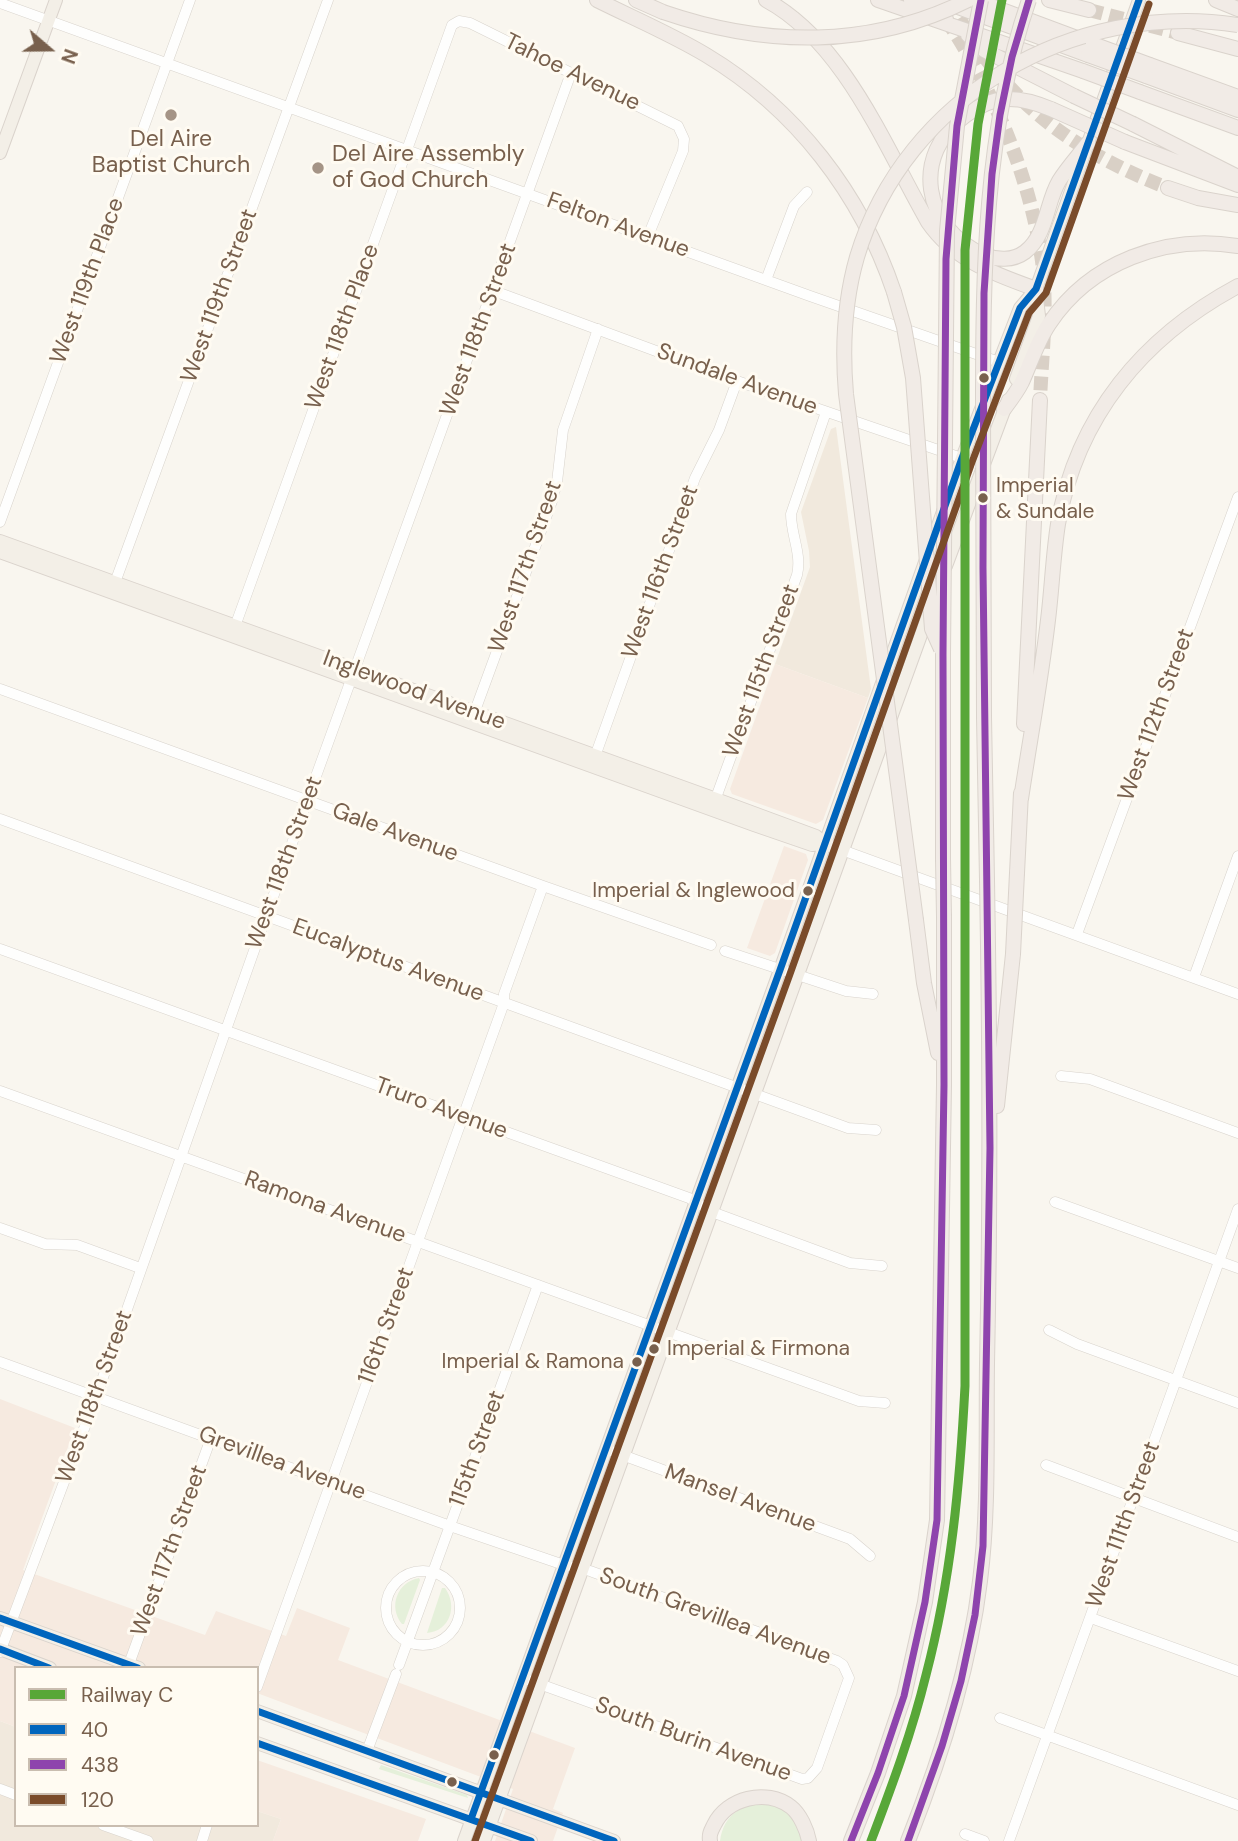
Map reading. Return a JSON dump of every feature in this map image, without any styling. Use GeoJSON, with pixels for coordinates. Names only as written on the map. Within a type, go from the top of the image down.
{"type":"FeatureCollection","features":[{"type":"Feature","properties":{"kind":"highway"},"geometry":{"type":"LineString","coordinates":[[597,0],[723,66],[780,112],[801,132],[835,173],[874,239],[897,299],[909,353],[922,479],[932,629],[943,654]]}},
{"type":"Feature","properties":{"kind":"highway"},"geometry":{"type":"LineString","coordinates":[[636,0],[663,12],[711,27],[751,35],[788,38],[871,33],[934,15],[968,0]]}},
{"type":"Feature","properties":{"kind":"highway"},"geometry":{"type":"LineString","coordinates":[[766,0],[808,31],[836,62],[928,222],[942,240],[976,266],[1036,289]]}},
{"type":"Feature","properties":{"kind":"highway"},"geometry":{"type":"LineString","coordinates":[[878,0],[1238,128]]}},
{"type":"Feature","properties":{"kind":"highway"},"geometry":{"type":"LineString","coordinates":[[911,0],[937,9],[984,50],[1238,177]]}},
{"type":"Feature","properties":{"kind":"highway"},"geometry":{"type":"LineString","coordinates":[[939,0],[1091,50],[1238,110]]}},
{"type":"Feature","properties":{"kind":"highway"},"geometry":{"type":"LineString","coordinates":[[975,0],[1091,50]]}},
{"type":"Feature","properties":{"kind":"highway"},"geometry":{"type":"LineString","coordinates":[[851,1841],[904,1696],[925,1602],[937,1520],[944,1085],[943,654],[947,231],[957,126],[981,0]]}},
{"type":"Feature","properties":{"kind":"highway"},"geometry":{"type":"LineString","coordinates":[[908,1841],[931,1783],[953,1712],[968,1650],[980,1582],[985,1508],[990,1167],[984,717],[983,346],[992,176],[1008,71],[1029,0]]}},
{"type":"Feature","properties":{"kind":"highway"},"geometry":{"type":"LineString","coordinates":[[1049,0],[1089,10]]}},
{"type":"Feature","properties":{"kind":"highway"},"geometry":{"type":"LineString","coordinates":[[1216,0],[1238,9]]}},
{"type":"Feature","properties":{"kind":"highway"},"geometry":{"type":"LineString","coordinates":[[944,1085],[924,984],[844,369],[846,313],[851,281],[862,243],[883,195],[920,140],[957,103],[1002,69],[1056,42],[1112,26],[1184,19],[1238,24]]}},
{"type":"Feature","properties":{"kind":"highway"},"geometry":{"type":"LineString","coordinates":[[1178,33],[1238,50]]}},
{"type":"Feature","properties":{"kind":"highway"},"geometry":{"type":"LineString","coordinates":[[1148,71],[1233,95]]}},
{"type":"Feature","properties":{"kind":"highway"},"geometry":{"type":"LineString","coordinates":[[1088,143],[1058,182],[1040,233],[1023,254],[1006,259],[992,258],[968,247],[940,218],[931,193],[931,168],[936,150],[946,132],[969,113],[996,101],[1023,100],[1051,109],[1167,160],[1238,185]]}},
{"type":"Feature","properties":{"kind":"highway"},"geometry":{"type":"LineString","coordinates":[[1168,188],[1198,198],[1238,205]]}},
{"type":"Feature","properties":{"kind":"highway"},"geometry":{"type":"LineString","coordinates":[[1004,410],[1021,384],[1048,324],[1063,305],[1091,280],[1122,261],[1157,249],[1196,243],[1238,246]]}},
{"type":"Feature","properties":{"kind":"highway"},"geometry":{"type":"LineString","coordinates":[[1021,799],[1048,620],[1058,523],[1082,445],[1104,405],[1149,349],[1200,307],[1238,286]]}},
{"type":"Feature","properties":{"kind":"highway"},"geometry":{"type":"LineString","coordinates":[[990,1167],[1013,954],[1040,400]]}},
{"type":"Feature","properties":{"kind":"highway"},"geometry":{"type":"LineString","coordinates":[[710,1841],[709,1835],[719,1815],[736,1802],[757,1797],[778,1800],[793,1808],[802,1821],[809,1841]]}},
{"type":"Feature","properties":{"kind":"main road"},"geometry":{"type":"LineString","coordinates":[[0,153],[56,0]]}},
{"type":"Feature","properties":{"kind":"main road"},"geometry":{"type":"LineString","coordinates":[[464,1841],[780,970],[962,458],[1020,308],[1036,289],[1139,0]]}},
{"type":"Feature","properties":{"kind":"main road"},"geometry":{"type":"LineString","coordinates":[[484,1841],[982,465],[1039,316],[1036,289]]}},
{"type":"Feature","properties":{"kind":"main road","name":"Inglewood Avenue"},"geometry":{"type":"LineString","coordinates":[[0,541],[113,588]]}},
{"type":"Feature","properties":{"kind":"main road","name":"Inglewood Avenue"},"geometry":{"type":"LineString","coordinates":[[0,552],[113,588],[714,804],[812,845],[825,844],[842,850]]}},
{"type":"Feature","properties":{"kind":"main road"},"geometry":{"type":"LineString","coordinates":[[6,1620],[134,1666]]}},
{"type":"Feature","properties":{"kind":"main road"},"geometry":{"type":"LineString","coordinates":[[0,1651],[44,1666]]}},
{"type":"Feature","properties":{"kind":"main road"},"geometry":{"type":"LineString","coordinates":[[259,1712],[614,1841]]}},
{"type":"Feature","properties":{"kind":"main road"},"geometry":{"type":"LineString","coordinates":[[259,1744],[531,1841]]}},
{"type":"Feature","properties":{"kind":"street","name":"West 119th Place"},"geometry":{"type":"LineString","coordinates":[[0,522],[190,0]]}},
{"type":"Feature","properties":{"kind":"street","name":"West 119th Street"},"geometry":{"type":"LineString","coordinates":[[113,588],[328,0]]}},
{"type":"Feature","properties":{"kind":"street","name":"Felton Avenue"},"geometry":{"type":"LineString","coordinates":[[0,3],[999,362]]}},
{"type":"Feature","properties":{"kind":"street","name":"Tahoe Avenue"},"geometry":{"type":"LineString","coordinates":[[458,21],[470,23],[671,121],[683,132],[683,151],[648,236]]}},
{"type":"Feature","properties":{"kind":"street","name":"West 118th Place"},"geometry":{"type":"LineString","coordinates":[[234,631],[448,33],[458,21]]}},
{"type":"Feature","properties":{"kind":"street","name":"West 118th Street"},"geometry":{"type":"LineString","coordinates":[[0,1651],[6,1620],[96,1397],[307,801],[571,73]]}},
{"type":"Feature","properties":{"kind":"street"},"geometry":{"type":"LineString","coordinates":[[766,280],[794,206],[807,192]]}},
{"type":"Feature","properties":{"kind":"street","name":"Sundale Avenue"},"geometry":{"type":"LineString","coordinates":[[494,291],[737,381],[982,465]]}},
{"type":"Feature","properties":{"kind":"street","name":"West 117th Street"},"geometry":{"type":"LineString","coordinates":[[472,718],[552,501],[563,430],[598,329]]}},
{"type":"Feature","properties":{"kind":"street","name":"West 116th Street"},"geometry":{"type":"LineString","coordinates":[[594,761],[695,478],[719,430],[737,381]]}},
{"type":"Feature","properties":{"kind":"street","name":"West 115th Street"},"geometry":{"type":"LineString","coordinates":[[714,804],[797,575],[800,559],[791,525],[791,513],[826,412]]}},
{"type":"Feature","properties":{"kind":"street","name":"West 112th Street"},"geometry":{"type":"LineString","coordinates":[[1077,934],[1238,497]]}},
{"type":"Feature","properties":{"kind":"street","name":"Gale Avenue"},"geometry":{"type":"LineString","coordinates":[[0,689],[543,887],[712,945]]}},
{"type":"Feature","properties":{"kind":"street","name":"Eucalyptus Avenue"},"geometry":{"type":"LineString","coordinates":[[0,819],[848,1128],[876,1130]]}},
{"type":"Feature","properties":{"kind":"street"},"geometry":{"type":"LineString","coordinates":[[842,850],[1238,994]]}},
{"type":"Feature","properties":{"kind":"street"},"geometry":{"type":"LineString","coordinates":[[1194,977],[1238,856]]}},
{"type":"Feature","properties":{"kind":"street","name":"116th Street"},"geometry":{"type":"LineString","coordinates":[[259,1681],[463,1118],[543,887]]}},
{"type":"Feature","properties":{"kind":"street","name":"Truro Avenue"},"geometry":{"type":"LineString","coordinates":[[0,949],[689,1198],[712,1212],[850,1263],[882,1266]]}},
{"type":"Feature","properties":{"kind":"street"},"geometry":{"type":"LineString","coordinates":[[725,951],[846,991],[873,994]]}},
{"type":"Feature","properties":{"kind":"street"},"geometry":{"type":"LineString","coordinates":[[1061,1076],[1090,1079],[1238,1133]]}},
{"type":"Feature","properties":{"kind":"street","name":"Ramona Avenue"},"geometry":{"type":"LineString","coordinates":[[0,1091],[859,1401],[885,1403]]}},
{"type":"Feature","properties":{"kind":"street"},"geometry":{"type":"LineString","coordinates":[[1055,1202],[1238,1268]]}},
{"type":"Feature","properties":{"kind":"street","name":"West 111th Street"},"geometry":{"type":"LineString","coordinates":[[1009,1841],[1238,1209]]}},
{"type":"Feature","properties":{"kind":"street"},"geometry":{"type":"LineString","coordinates":[[0,1228],[46,1244],[77,1245],[140,1269]]}},
{"type":"Feature","properties":{"kind":"street","name":"115th Street"},"geometry":{"type":"LineString","coordinates":[[367,1751],[538,1285]]}},
{"type":"Feature","properties":{"kind":"street"},"geometry":{"type":"LineString","coordinates":[[1049,1330],[1077,1344],[1238,1403]]}},
{"type":"Feature","properties":{"kind":"street","name":"Grevillea Avenue"},"geometry":{"type":"LineString","coordinates":[[0,1362],[450,1526],[565,1565]]}},
{"type":"Feature","properties":{"kind":"street","name":"West 117th Street"},"geometry":{"type":"LineString","coordinates":[[134,1666],[211,1438]]}},
{"type":"Feature","properties":{"kind":"street","name":"Mansel Avenue"},"geometry":{"type":"LineString","coordinates":[[606,1449],[850,1538],[870,1556]]}},
{"type":"Feature","properties":{"kind":"street"},"geometry":{"type":"LineString","coordinates":[[1046,1465],[1238,1537]]}},
{"type":"Feature","properties":{"kind":"street","name":"South Grevillea Avenue"},"geometry":{"type":"LineString","coordinates":[[565,1565],[583,1569],[843,1664],[849,1678],[833,1726]]}},
{"type":"Feature","properties":{"kind":"street"},"geometry":{"type":"LineString","coordinates":[[419,1571],[433,1572],[446,1578],[454,1588],[460,1604],[460,1616],[448,1636],[437,1643],[419,1646],[407,1642],[395,1633],[388,1622],[388,1596],[398,1581],[419,1571]]}},
{"type":"Feature","properties":{"kind":"street"},"geometry":{"type":"LineString","coordinates":[[1091,1618],[1238,1671]]}},
{"type":"Feature","properties":{"kind":"street","name":"South Burin Avenue"},"geometry":{"type":"LineString","coordinates":[[523,1678],[802,1779],[814,1774],[833,1726]]}},
{"type":"Feature","properties":{"kind":"street"},"geometry":{"type":"LineString","coordinates":[[1000,1718],[1238,1805]]}},
{"type":"Feature","properties":{"kind":"street"},"geometry":{"type":"LineString","coordinates":[[109,1827],[148,1841]]}},
{"type":"Feature","properties":{"kind":"street"},"geometry":{"type":"LineString","coordinates":[[965,1834],[984,1841]]}},
{"type":"Feature","properties":{"kind":"shaded area"},"geometry":{"type":"Polygon","coordinates":[[[836,427],[871,689],[868,698],[775,664],[810,567],[801,512],[831,429],[836,427]]]}},
{"type":"Feature","properties":{"kind":"shaded area"},"geometry":{"type":"Polygon","coordinates":[[[775,664],[868,698],[823,820],[816,824],[732,794],[730,789],[775,664]]]}},
{"type":"Feature","properties":{"kind":"shaded area"},"geometry":{"type":"Polygon","coordinates":[[[784,846],[806,854],[808,860],[775,953],[770,956],[747,948],[784,846]]]}},
{"type":"Feature","properties":{"kind":"shaded area"},"geometry":{"type":"Polygon","coordinates":[[[0,1399],[75,1428],[23,1570],[205,1635],[216,1611],[286,1636],[297,1608],[350,1628],[338,1660],[575,1748],[553,1809],[563,1813],[553,1841],[495,1841],[513,1789],[259,1694],[259,1666],[14,1666],[14,1726],[0,1721],[0,1399]]]}},
{"type":"Feature","properties":{"kind":"shaded area"},"geometry":{"type":"Polygon","coordinates":[[[0,1721],[14,1726],[14,1827],[259,1827],[259,1812],[281,1819],[273,1841],[0,1841],[0,1721]]]}},
{"type":"Feature","properties":{"kind":"shaded area"},"geometry":{"type":"Polygon","coordinates":[[[259,1761],[426,1819],[418,1841],[273,1841],[281,1819],[259,1812],[259,1761]]]}},
{"type":"Feature","properties":{"kind":"green space"},"geometry":{"type":"Polygon","coordinates":[[[419,1578],[402,1624],[396,1610],[397,1596],[405,1584],[419,1578]]]}},
{"type":"Feature","properties":{"kind":"green space"},"geometry":{"type":"Polygon","coordinates":[[[442,1588],[445,1588],[451,1602],[450,1616],[441,1628],[427,1633],[442,1588]]]}},
{"type":"Feature","properties":{"kind":"green space"},"geometry":{"type":"Polygon","coordinates":[[[381,1765],[467,1795],[468,1798],[379,1769],[381,1765]]]}},
{"type":"Feature","properties":{"kind":"green space"},"geometry":{"type":"Polygon","coordinates":[[[767,1802],[791,1817],[805,1841],[720,1841],[722,1831],[736,1812],[750,1805],[767,1802]]]}},
{"type":"Feature","properties":{"kind":"tunnel"},"geometry":{"type":"LineString","coordinates":[[949,0],[991,65],[1014,92],[1040,116],[1098,156],[1168,188]]}},
{"type":"Feature","properties":{"kind":"tunnel"},"geometry":{"type":"LineString","coordinates":[[1089,10],[1178,33]]}},
{"type":"Feature","properties":{"kind":"tunnel"},"geometry":{"type":"LineString","coordinates":[[946,19],[994,104],[1029,197],[1042,261],[1045,296],[1040,400]]}},
{"type":"Feature","properties":{"kind":"rail line","name":"C"},"geometry":{"type":"LineString","coordinates":[[871,1841],[908,1738],[935,1639],[953,1531],[963,1422],[965,250],[978,124],[1002,0]]}},
{"type":"Feature","properties":{"kind":"transit line","name":"438"},"geometry":{"type":"LineString","coordinates":[[851,1841],[904,1696],[925,1602],[937,1520],[944,1085],[946,259],[957,126],[981,0]]}},
{"type":"Feature","properties":{"kind":"transit line","name":"438"},"geometry":{"type":"LineString","coordinates":[[908,1841],[942,1746],[961,1681],[975,1615],[983,1546],[990,1148],[983,568],[984,293],[992,174],[1000,115],[1012,57],[1029,0]]}},
{"type":"Feature","properties":{"kind":"transit line","name":"40"},"geometry":{"type":"LineString","coordinates":[[471,1819],[780,970],[962,458],[1020,308],[1036,289],[1139,0]]}},
{"type":"Feature","properties":{"kind":"transit line","name":"120"},"geometry":{"type":"LineString","coordinates":[[475,1841],[790,974],[972,462],[1029,313],[1046,293],[1149,4]]}},
{"type":"Feature","properties":{"kind":"transit line","name":"40"},"geometry":{"type":"LineString","coordinates":[[0,1618],[132,1666]]}},
{"type":"Feature","properties":{"kind":"transit line","name":"40"},"geometry":{"type":"LineString","coordinates":[[0,1649],[44,1666]]}},
{"type":"Feature","properties":{"kind":"transit line","name":"40"},"geometry":{"type":"LineString","coordinates":[[259,1712],[614,1841]]}},
{"type":"Feature","properties":{"kind":"transit line","name":"40"},"geometry":{"type":"LineString","coordinates":[[259,1744],[531,1841]]}},
{"type":"Feature","properties":{"kind":"place","name":"Del Aire Baptist Church"},"geometry":{"type":"Point","coordinates":[171,115]}},
{"type":"Feature","properties":{"kind":"place","name":"Del Aire Assembly of God Church"},"geometry":{"type":"Point","coordinates":[318,168]}},
{"type":"Feature","properties":{"kind":"place","name":"Imperial & Sundale"},"geometry":{"type":"Point","coordinates":[983,498]}},
{"type":"Feature","properties":{"kind":"place","name":"Imperial & Inglewood"},"geometry":{"type":"Point","coordinates":[808,891]}},
{"type":"Feature","properties":{"kind":"place","name":"Imperial & Firmona"},"geometry":{"type":"Point","coordinates":[654,1349]}},
{"type":"Feature","properties":{"kind":"place","name":"Imperial & Ramona"},"geometry":{"type":"Point","coordinates":[637,1362]}}]}
